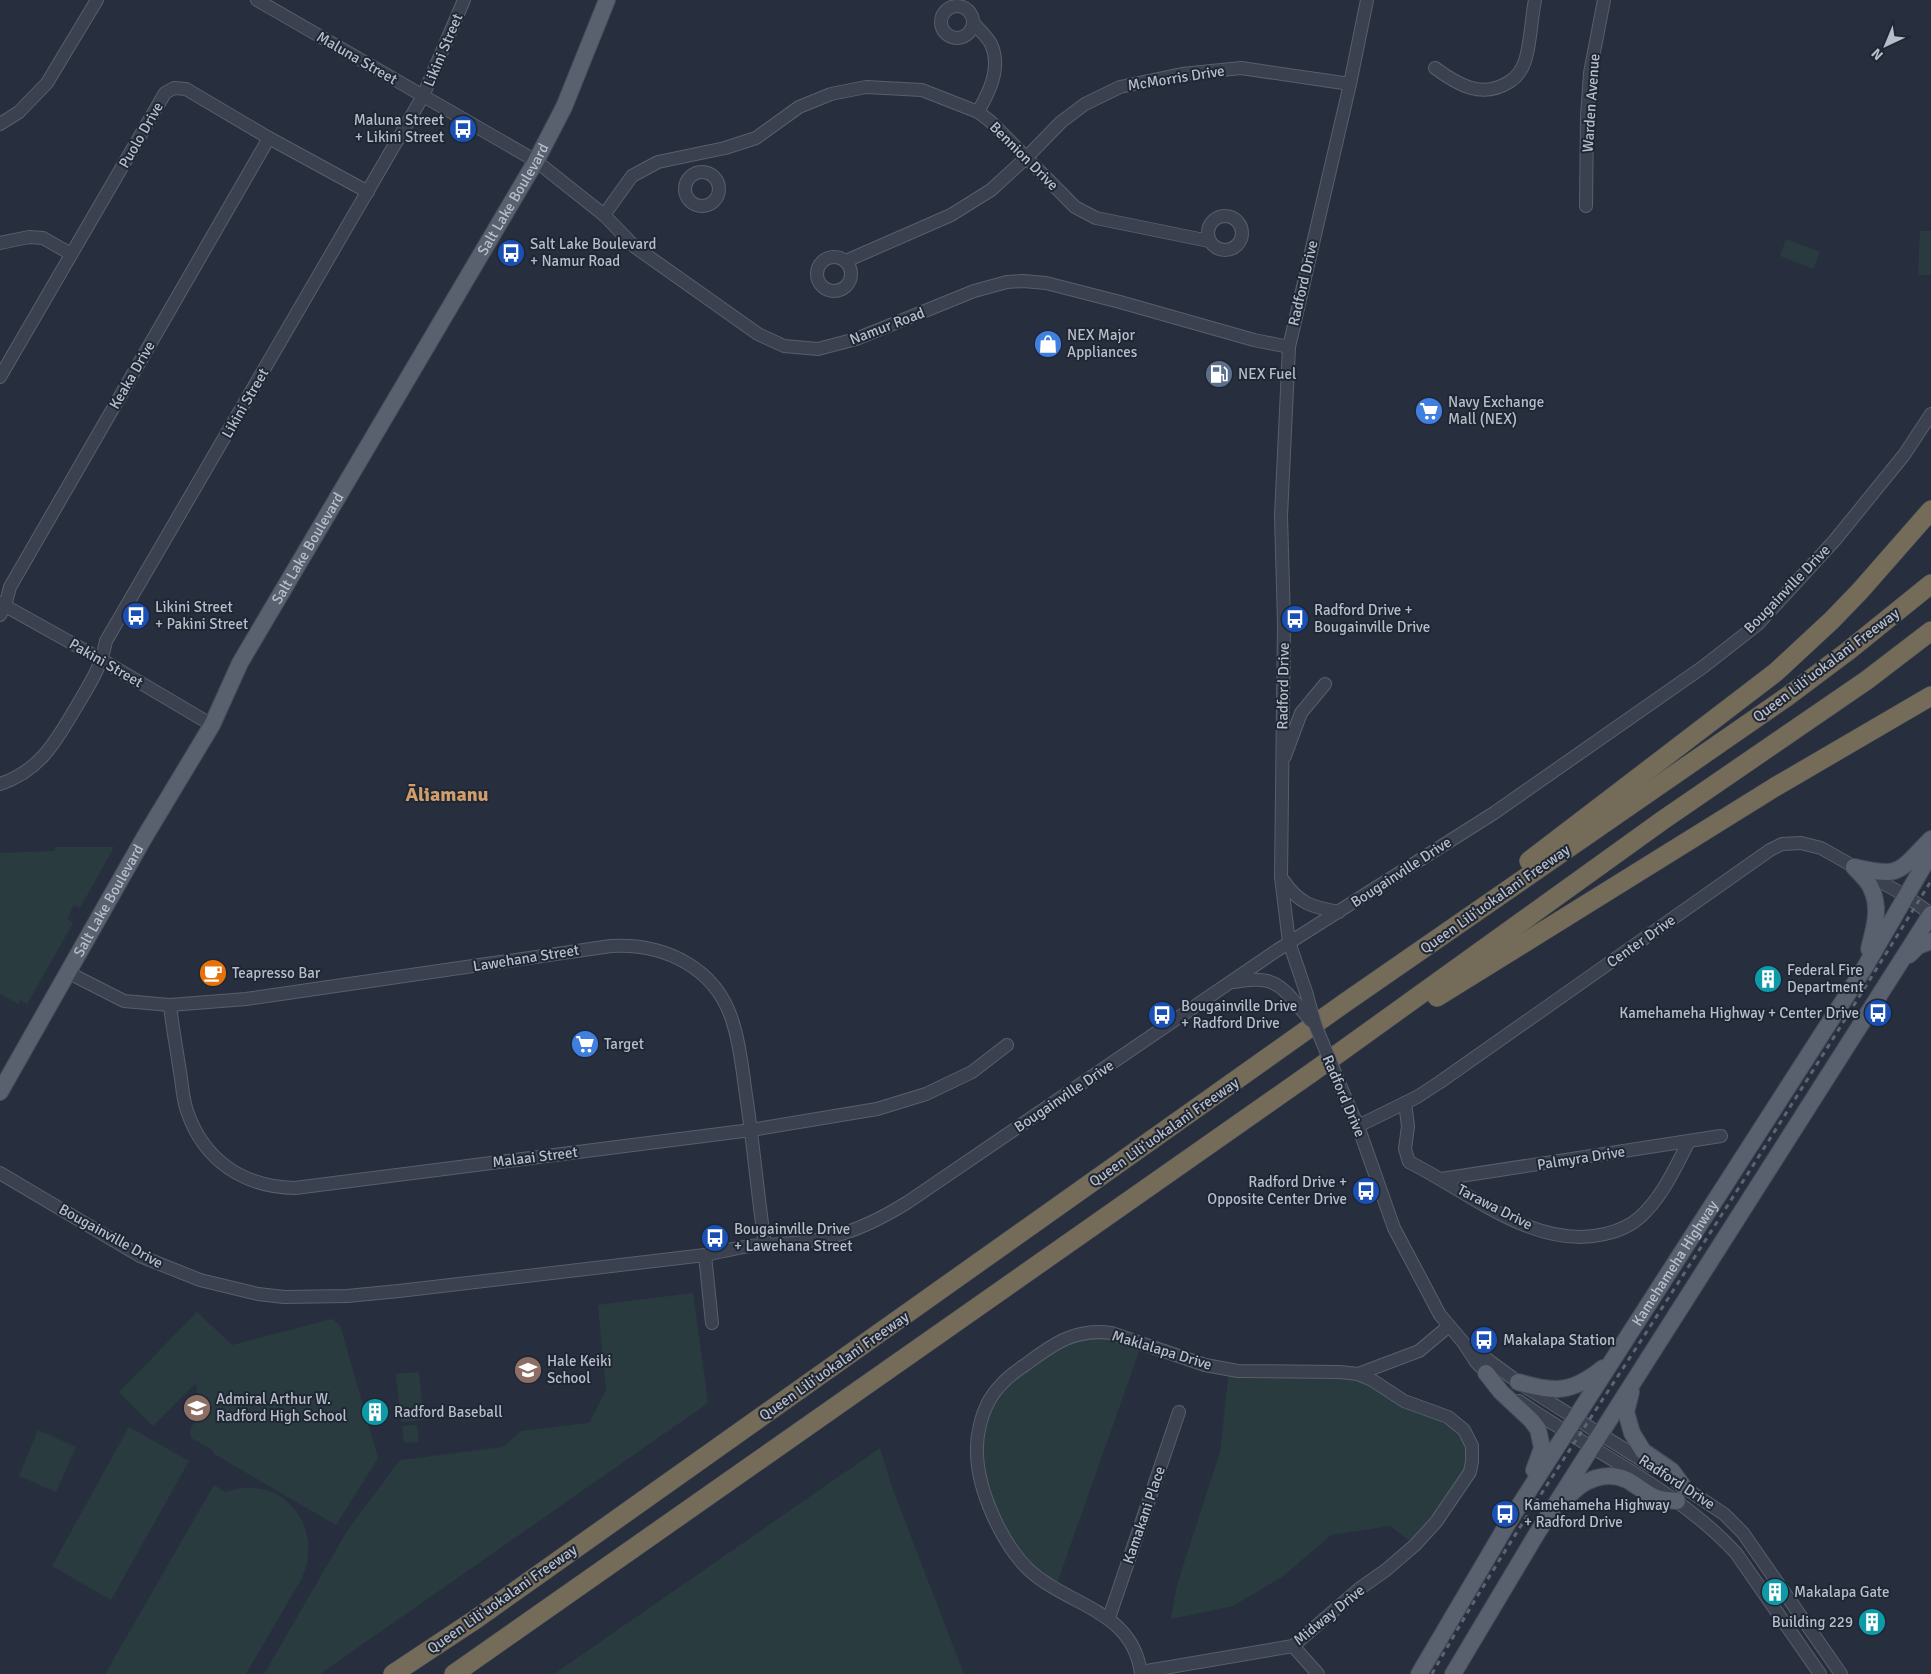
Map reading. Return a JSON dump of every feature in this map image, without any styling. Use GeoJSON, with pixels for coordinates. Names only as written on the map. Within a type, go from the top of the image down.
{"type":"FeatureCollection","features":[{"type":"Feature","properties":{"kind":"highway"},"geometry":{"type":"LineString","coordinates":[[1884,564],[1931,502]]}},
{"type":"Feature","properties":{"kind":"highway"},"geometry":{"type":"LineString","coordinates":[[1346,1002],[1776,672],[1832,620],[1931,510]]}},
{"type":"Feature","properties":{"kind":"highway","name":"Queen Liliʻuokalani Freeway"},"geometry":{"type":"LineString","coordinates":[[393,1674],[476,1619],[1346,1002],[1788,696],[1855,646],[1931,584]]}},
{"type":"Feature","properties":{"kind":"highway"},"geometry":{"type":"LineString","coordinates":[[454,1674],[1314,1071],[1663,820],[1867,680],[1931,631]]}},
{"type":"Feature","properties":{"kind":"highway"},"geometry":{"type":"LineString","coordinates":[[1314,1071],[1478,972],[1775,787],[1931,696]]}},
{"type":"Feature","properties":{"kind":"main road","name":"Salt Lake Boulevard"},"geometry":{"type":"LineString","coordinates":[[0,1092],[144,838],[212,725],[240,664],[536,161],[564,107],[607,0]]}},
{"type":"Feature","properties":{"kind":"main road"},"geometry":{"type":"LineString","coordinates":[[1854,867],[1891,874],[1907,865],[1931,839]]}},
{"type":"Feature","properties":{"kind":"main road","name":"Kamehameha Highway"},"geometry":{"type":"LineString","coordinates":[[1419,1674],[1508,1523],[1865,967],[1931,853]]}},
{"type":"Feature","properties":{"kind":"main road"},"geometry":{"type":"LineString","coordinates":[[1854,867],[1871,887],[1876,902],[1876,921],[1865,967]]}},
{"type":"Feature","properties":{"kind":"main road","name":"Kamehameha Highway"},"geometry":{"type":"LineString","coordinates":[[1453,1674],[1536,1535],[1931,914]]}},
{"type":"Feature","properties":{"kind":"main road"},"geometry":{"type":"LineString","coordinates":[[1890,978],[1918,946],[1931,941]]}},
{"type":"Feature","properties":{"kind":"main road"},"geometry":{"type":"LineString","coordinates":[[1518,1382],[1549,1389],[1571,1387],[1584,1382],[1615,1359]]}},
{"type":"Feature","properties":{"kind":"main road"},"geometry":{"type":"LineString","coordinates":[[1486,1373],[1501,1392],[1535,1425],[1541,1438],[1542,1448],[1539,1459],[1508,1523]]}},
{"type":"Feature","properties":{"kind":"main road"},"geometry":{"type":"LineString","coordinates":[[1633,1382],[1626,1412],[1632,1433],[1643,1451],[1672,1471],[1684,1486]]}},
{"type":"Feature","properties":{"kind":"main road"},"geometry":{"type":"LineString","coordinates":[[1536,1535],[1576,1487],[1600,1477],[1614,1476],[1626,1480],[1656,1498],[1677,1501]]}},
{"type":"Feature","properties":{"kind":"street"},"geometry":{"type":"LineString","coordinates":[[0,124],[19,112],[46,83],[97,0]]}},
{"type":"Feature","properties":{"kind":"street","name":"Maluna Street"},"geometry":{"type":"LineString","coordinates":[[257,0],[536,161]]}},
{"type":"Feature","properties":{"kind":"street","name":"Likini Street"},"geometry":{"type":"LineString","coordinates":[[0,784],[28,771],[52,748],[102,660],[106,642],[423,96],[464,0]]}},
{"type":"Feature","properties":{"kind":"street","name":"Radford Drive"},"geometry":{"type":"LineString","coordinates":[[1367,0],[1350,84],[1289,347],[1281,516],[1284,623],[1281,877],[1289,942],[1316,1027],[1358,1126],[1394,1228],[1440,1315],[1486,1373],[1518,1400],[1677,1501],[1711,1528],[1736,1553],[1820,1674]]}},
{"type":"Feature","properties":{"kind":"street"},"geometry":{"type":"LineString","coordinates":[[1436,68],[1454,81],[1472,90],[1494,90],[1518,76],[1525,63],[1535,0]]}},
{"type":"Feature","properties":{"kind":"street","name":"Warden Avenue"},"geometry":{"type":"LineString","coordinates":[[1586,206],[1587,117],[1590,73],[1604,0]]}},
{"type":"Feature","properties":{"kind":"street"},"geometry":{"type":"LineString","coordinates":[[973,22],[991,43],[995,63],[991,89],[978,112]]}},
{"type":"Feature","properties":{"kind":"street","name":"McMorris Drive"},"geometry":{"type":"LineString","coordinates":[[846,262],[951,216],[991,190],[1027,158],[1061,122],[1085,104],[1120,87],[1182,74],[1241,68],[1350,84]]}},
{"type":"Feature","properties":{"kind":"street","name":"Bennion Drive"},"geometry":{"type":"LineString","coordinates":[[604,215],[632,176],[658,162],[725,148],[756,138],[799,107],[831,94],[866,87],[922,90],[978,112],[990,121],[1075,207],[1096,218],[1209,241]]}},
{"type":"Feature","properties":{"kind":"street","name":"Puolo Drive"},"geometry":{"type":"LineString","coordinates":[[0,377],[165,93],[174,88],[186,89],[269,138],[368,192]]}},
{"type":"Feature","properties":{"kind":"street","name":"Keaka Drive"},"geometry":{"type":"LineString","coordinates":[[2,608],[10,587],[269,138]]}},
{"type":"Feature","properties":{"kind":"street"},"geometry":{"type":"LineString","coordinates":[[693,154],[697,172]]}},
{"type":"Feature","properties":{"kind":"street","name":"Namur Road"},"geometry":{"type":"LineString","coordinates":[[536,161],[604,215],[635,247],[758,334],[784,346],[818,349],[856,339],[974,291],[1007,282],[1023,281],[1046,283],[1254,340],[1289,347]]}},
{"type":"Feature","properties":{"kind":"street"},"geometry":{"type":"LineString","coordinates":[[0,243],[29,237],[43,238],[71,254]]}},
{"type":"Feature","properties":{"kind":"street","name":"Bougainville Drive"},"geometry":{"type":"LineString","coordinates":[[0,1173],[140,1256],[200,1280],[258,1294],[284,1297],[347,1296],[705,1255],[749,1246],[803,1242],[831,1237],[858,1229],[884,1217],[908,1202],[1289,942],[1494,813],[1703,667],[1758,624],[1835,540],[1904,455],[1931,414]]}},
{"type":"Feature","properties":{"kind":"street","name":"Pakini Street"},"geometry":{"type":"LineString","coordinates":[[2,608],[102,660],[212,725]]}},
{"type":"Feature","properties":{"kind":"street"},"geometry":{"type":"LineString","coordinates":[[1282,763],[1302,713],[1325,684]]}},
{"type":"Feature","properties":{"kind":"street","name":"Center Drive"},"geometry":{"type":"LineString","coordinates":[[1358,1126],[1405,1103],[1440,1082],[1770,850],[1782,844],[1801,843],[1821,848],[1906,896],[1931,914]]}},
{"type":"Feature","properties":{"kind":"street"},"geometry":{"type":"LineString","coordinates":[[1281,877],[1290,890],[1314,908],[1339,912]]}},
{"type":"Feature","properties":{"kind":"street","name":"Lawehana Street"},"geometry":{"type":"LineString","coordinates":[[69,972],[124,1001],[170,1005],[246,999],[612,946],[646,946],[678,957],[706,978],[726,1005],[737,1037],[766,1246]]}},
{"type":"Feature","properties":{"kind":"street"},"geometry":{"type":"LineString","coordinates":[[1231,982],[1264,980],[1282,988],[1316,1027]]}},
{"type":"Feature","properties":{"kind":"street","name":"Malaai Street"},"geometry":{"type":"LineString","coordinates":[[170,1005],[186,1110],[204,1145],[224,1166],[243,1177],[264,1185],[295,1188],[751,1130],[877,1109],[926,1094],[972,1072],[1006,1045]]}},
{"type":"Feature","properties":{"kind":"street","name":"Tarawa Drive"},"geometry":{"type":"LineString","coordinates":[[1405,1103],[1408,1126],[1406,1155],[1409,1162],[1486,1206],[1522,1224],[1557,1234],[1589,1238],[1620,1230],[1639,1218],[1662,1192],[1689,1142]]}},
{"type":"Feature","properties":{"kind":"street","name":"Palmyra Drive"},"geometry":{"type":"LineString","coordinates":[[1441,1179],[1721,1136]]}},
{"type":"Feature","properties":{"kind":"street"},"geometry":{"type":"LineString","coordinates":[[705,1255],[712,1324]]}},
{"type":"Feature","properties":{"kind":"street"},"geometry":{"type":"LineString","coordinates":[[1358,1374],[1419,1351],[1449,1326]]}},
{"type":"Feature","properties":{"kind":"street","name":"Maklalapa Drive"},"geometry":{"type":"LineString","coordinates":[[1141,1673],[1130,1642],[1118,1626],[1109,1618],[1055,1590],[1028,1569],[999,1527],[988,1504],[977,1455],[979,1433],[990,1400],[999,1386],[1011,1375],[1056,1343],[1075,1334],[1098,1331],[1111,1333],[1205,1365],[1238,1371],[1358,1374],[1372,1380],[1404,1401],[1448,1417],[1460,1426],[1472,1446],[1470,1472]]}},
{"type":"Feature","properties":{"kind":"street","name":"Radford Drive"},"geometry":{"type":"LineString","coordinates":[[1463,1342],[1518,1382],[1684,1486],[1724,1514],[1743,1533],[1841,1674]]}},
{"type":"Feature","properties":{"kind":"street","name":"Kamakani Place"},"geometry":{"type":"LineString","coordinates":[[1109,1618],[1179,1412]]}},
{"type":"Feature","properties":{"kind":"street","name":"Midway Drive"},"geometry":{"type":"LineString","coordinates":[[1141,1673],[1292,1646],[1415,1545],[1436,1522],[1470,1472]]}},
{"type":"Feature","properties":{"kind":"street"},"geometry":{"type":"LineString","coordinates":[[1292,1646],[1318,1674]]}},
{"type":"Feature","properties":{"kind":"shaded area"},"geometry":{"type":"Polygon","coordinates":[[[1920,231],[1931,231],[1931,275],[1918,275],[1920,231]]]}},
{"type":"Feature","properties":{"kind":"shaded area"},"geometry":{"type":"Polygon","coordinates":[[[1786,239],[1820,252],[1813,269],[1780,256],[1786,239]]]}},
{"type":"Feature","properties":{"kind":"shaded area"},"geometry":{"type":"Polygon","coordinates":[[[56,847],[114,847],[80,908],[74,905],[67,919],[73,923],[27,1004],[20,1000],[19,1004],[0,994],[0,853],[54,851],[56,847]]]}},
{"type":"Feature","properties":{"kind":"shaded area"},"geometry":{"type":"Polygon","coordinates":[[[693,1293],[708,1403],[320,1674],[264,1674],[347,1531],[400,1460],[503,1447],[521,1431],[589,1423],[606,1390],[598,1305],[693,1293]]]}},
{"type":"Feature","properties":{"kind":"shaded area"},"geometry":{"type":"Polygon","coordinates":[[[197,1312],[232,1345],[332,1319],[340,1325],[378,1458],[336,1525],[214,1454],[211,1449],[191,1438],[190,1430],[200,1412],[196,1383],[153,1426],[119,1392],[197,1312]]]}},
{"type":"Feature","properties":{"kind":"shaded area"},"geometry":{"type":"Polygon","coordinates":[[[1075,1334],[1142,1343],[1055,1589],[1041,1580],[988,1504],[979,1433],[999,1386],[1075,1334]]]}},
{"type":"Feature","properties":{"kind":"shaded area"},"geometry":{"type":"Polygon","coordinates":[[[1229,1370],[1340,1372],[1454,1421],[1472,1461],[1415,1545],[1390,1526],[1331,1535],[1282,1577],[1233,1606],[1171,1619],[1177,1585],[1220,1452],[1229,1370]]]}},
{"type":"Feature","properties":{"kind":"shaded area"},"geometry":{"type":"Polygon","coordinates":[[[419,1372],[424,1420],[401,1422],[396,1374],[419,1372]]]}},
{"type":"Feature","properties":{"kind":"shaded area"},"geometry":{"type":"Polygon","coordinates":[[[417,1425],[419,1442],[404,1443],[402,1426],[417,1425]]]}},
{"type":"Feature","properties":{"kind":"shaded area"},"geometry":{"type":"Polygon","coordinates":[[[129,1427],[189,1461],[111,1600],[52,1566],[129,1427]]]}},
{"type":"Feature","properties":{"kind":"shaded area"},"geometry":{"type":"Polygon","coordinates":[[[38,1430],[76,1447],[56,1492],[19,1476],[38,1430]]]}},
{"type":"Feature","properties":{"kind":"shaded area"},"geometry":{"type":"Polygon","coordinates":[[[880,1448],[893,1490],[964,1674],[554,1674],[880,1448]]]}},
{"type":"Feature","properties":{"kind":"shaded area"},"geometry":{"type":"Polygon","coordinates":[[[214,1485],[226,1492],[246,1488],[265,1490],[281,1497],[294,1508],[303,1523],[308,1540],[308,1559],[302,1578],[246,1674],[105,1674],[214,1485]]]}},
{"type":"Feature","properties":{"kind":"railway"},"geometry":{"type":"LineString","coordinates":[[1432,1674],[1508,1546],[1751,1168],[1931,881]]}},
{"type":"Feature","properties":{"kind":"place","name":"Maluna Street + Likini Street"},"geometry":{"type":"Point","coordinates":[463,129]}},
{"type":"Feature","properties":{"kind":"place","name":"Salt Lake Boulevard + Namur Road"},"geometry":{"type":"Point","coordinates":[511,253]}},
{"type":"Feature","properties":{"kind":"place","name":"NEX Major Appliances"},"geometry":{"type":"Point","coordinates":[1048,344]}},
{"type":"Feature","properties":{"kind":"place","name":"NEX Fuel"},"geometry":{"type":"Point","coordinates":[1219,374]}},
{"type":"Feature","properties":{"kind":"place","name":"Navy Exchange Mall (NEX)"},"geometry":{"type":"Point","coordinates":[1429,411]}},
{"type":"Feature","properties":{"kind":"place","name":"Likini Street + Pakini Street"},"geometry":{"type":"Point","coordinates":[136,616]}},
{"type":"Feature","properties":{"kind":"place","name":"Radford Drive + Bougainville Drive"},"geometry":{"type":"Point","coordinates":[1295,619]}},
{"type":"Feature","properties":{"kind":"place","name":"Teapresso Bar"},"geometry":{"type":"Point","coordinates":[213,973]}},
{"type":"Feature","properties":{"kind":"place","name":"Federal Fire Department"},"geometry":{"type":"Point","coordinates":[1768,979]}},
{"type":"Feature","properties":{"kind":"place","name":"Kamehameha Highway + Center Drive"},"geometry":{"type":"Point","coordinates":[1878,1013]}},
{"type":"Feature","properties":{"kind":"place","name":"Bougainville Drive + Radford Drive"},"geometry":{"type":"Point","coordinates":[1162,1015]}},
{"type":"Feature","properties":{"kind":"place","name":"Target"},"geometry":{"type":"Point","coordinates":[585,1044]}},
{"type":"Feature","properties":{"kind":"place","name":"Radford Drive + Opposite Center Drive"},"geometry":{"type":"Point","coordinates":[1366,1191]}},
{"type":"Feature","properties":{"kind":"place","name":"Bougainville Drive + Lawehana Street"},"geometry":{"type":"Point","coordinates":[715,1238]}},
{"type":"Feature","properties":{"kind":"place","name":"Makalapa Station"},"geometry":{"type":"Point","coordinates":[1484,1340]}},
{"type":"Feature","properties":{"kind":"place","name":"Hale Keiki School"},"geometry":{"type":"Point","coordinates":[528,1370]}},
{"type":"Feature","properties":{"kind":"place","name":"Admiral Arthur W. Radford High School"},"geometry":{"type":"Point","coordinates":[197,1408]}},
{"type":"Feature","properties":{"kind":"place","name":"Radford Baseball"},"geometry":{"type":"Point","coordinates":[375,1412]}},
{"type":"Feature","properties":{"kind":"place","name":"Kamehameha Highway + Radford Drive"},"geometry":{"type":"Point","coordinates":[1505,1514]}},
{"type":"Feature","properties":{"kind":"place","name":"Makalapa Gate"},"geometry":{"type":"Point","coordinates":[1775,1592]}},
{"type":"Feature","properties":{"kind":"place","name":"Building 229"},"geometry":{"type":"Point","coordinates":[1872,1622]}},
{"type":"Feature","properties":{"kind":"district","name":"Āliamanu"},"geometry":{"type":"Point","coordinates":[447,794]}}]}
